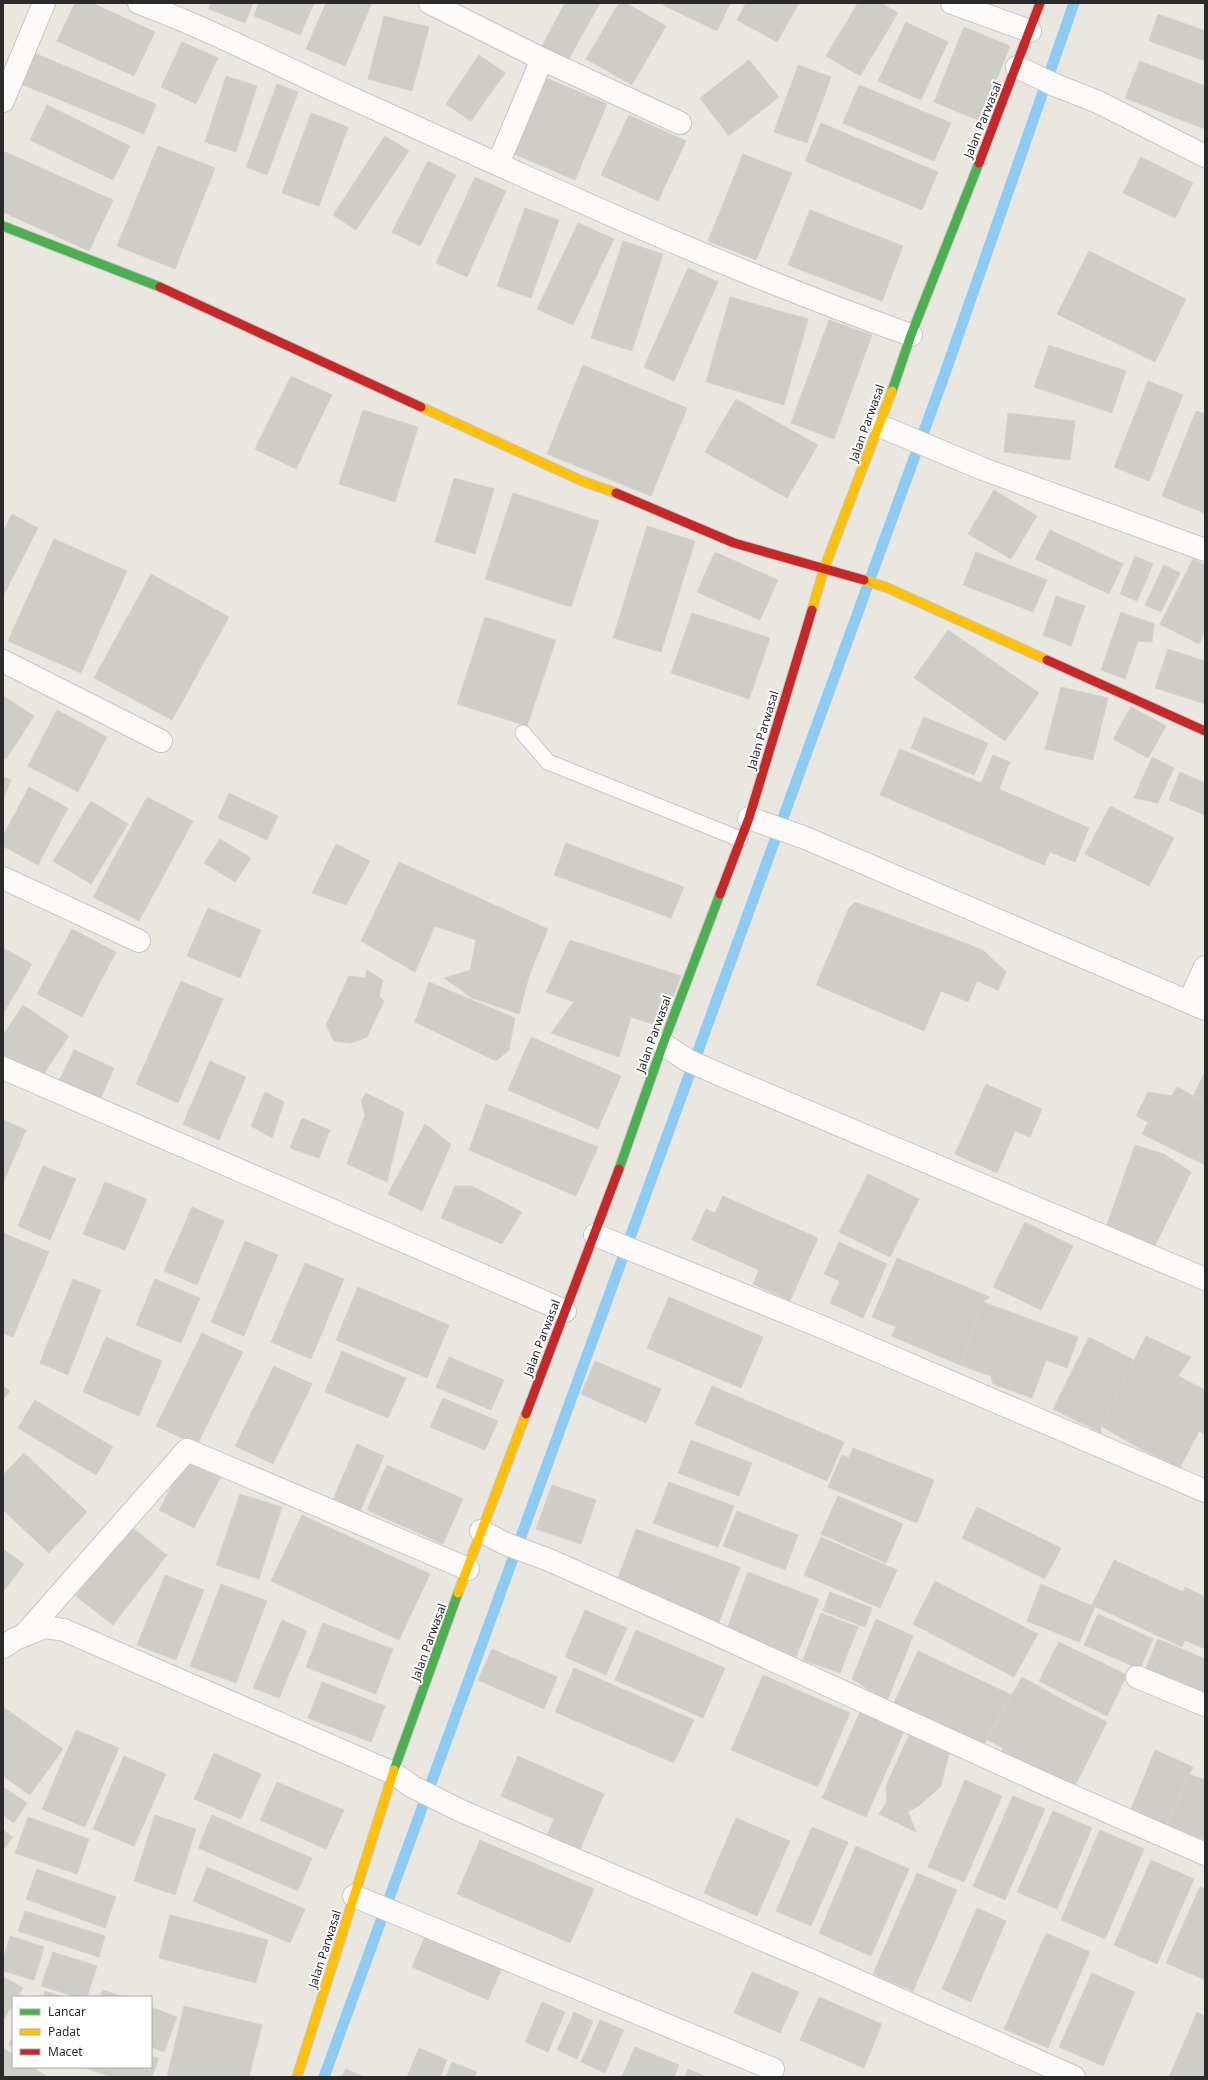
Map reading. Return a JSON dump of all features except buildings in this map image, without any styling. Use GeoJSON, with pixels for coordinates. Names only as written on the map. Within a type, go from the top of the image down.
{"type":"FeatureCollection","features":[{"type":"Feature","properties":{"kind":"street"},"geometry":{"type":"LineString","coordinates":[[3,101],[44,3]]}},
{"type":"Feature","properties":{"kind":"street"},"geometry":{"type":"LineString","coordinates":[[139,3],[212,34],[599,211],[826,305],[910,335]]}},
{"type":"Feature","properties":{"kind":"street"},"geometry":{"type":"LineString","coordinates":[[430,3],[542,59],[680,123]]}},
{"type":"Feature","properties":{"kind":"street"},"geometry":{"type":"LineString","coordinates":[[952,3],[1030,31]]}},
{"type":"Feature","properties":{"kind":"street","name":"Jalan Parwasal"},"geometry":{"type":"LineString","coordinates":[[297,2077],[364,1900],[393,1773],[740,839],[753,820],[824,569],[880,426],[910,335],[1018,67],[1040,3]]}},
{"type":"Feature","properties":{"kind":"street"},"geometry":{"type":"LineString","coordinates":[[498,164],[542,59]]}},
{"type":"Feature","properties":{"kind":"street"},"geometry":{"type":"LineString","coordinates":[[1018,67],[1055,85],[1098,102],[1205,156]]}},
{"type":"Feature","properties":{"kind":"street"},"geometry":{"type":"LineString","coordinates":[[3,226],[178,294],[582,481],[599,486],[734,543],[856,577],[888,588],[1205,732]]}},
{"type":"Feature","properties":{"kind":"street"},"geometry":{"type":"LineString","coordinates":[[880,426],[983,469],[1205,550]]}},
{"type":"Feature","properties":{"kind":"street"},"geometry":{"type":"LineString","coordinates":[[3,661],[161,741]]}},
{"type":"Feature","properties":{"kind":"street"},"geometry":{"type":"LineString","coordinates":[[753,820],[803,837],[1197,1005],[1205,967]]}},
{"type":"Feature","properties":{"kind":"street"},"geometry":{"type":"LineString","coordinates":[[3,878],[139,941]]}},
{"type":"Feature","properties":{"kind":"street"},"geometry":{"type":"LineString","coordinates":[[663,1044],[687,1060],[723,1076],[1205,1279]]}},
{"type":"Feature","properties":{"kind":"street"},"geometry":{"type":"LineString","coordinates":[[3,1068],[565,1311]]}},
{"type":"Feature","properties":{"kind":"street"},"geometry":{"type":"LineString","coordinates":[[594,1235],[655,1258],[822,1326],[1205,1491]]}},
{"type":"Feature","properties":{"kind":"street"},"geometry":{"type":"LineString","coordinates":[[24,1636],[187,1450],[468,1569]]}},
{"type":"Feature","properties":{"kind":"street"},"geometry":{"type":"LineString","coordinates":[[482,1531],[506,1544],[549,1560],[743,1646],[1054,1788],[1205,1854]]}},
{"type":"Feature","properties":{"kind":"street"},"geometry":{"type":"LineString","coordinates":[[3,1647],[45,1627],[64,1630],[393,1773],[413,1786],[459,1810],[815,1962],[1074,2077]]}},
{"type":"Feature","properties":{"kind":"street"},"geometry":{"type":"LineString","coordinates":[[1137,1677],[1205,1705]]}},
{"type":"Feature","properties":{"kind":"street"},"geometry":{"type":"LineString","coordinates":[[364,1900],[773,2069]]}},
{"type":"Feature","properties":{"kind":"lane"},"geometry":{"type":"LineString","coordinates":[[523,732],[548,762],[740,839]]}},
{"type":"Feature","properties":{"kind":"waterway"},"geometry":{"type":"LineString","coordinates":[[324,2077],[943,379],[1074,3]]}},
{"type":"Feature","properties":{"kind":"traffic: fast"},"geometry":{"type":"LineString","coordinates":[[892,391],[911,335],[979,163]]}},
{"type":"Feature","properties":{"kind":"traffic: fast"},"geometry":{"type":"LineString","coordinates":[[3,226],[160,287]]}},
{"type":"Feature","properties":{"kind":"traffic: fast"},"geometry":{"type":"LineString","coordinates":[[619,1169],[663,1044],[720,894]]}},
{"type":"Feature","properties":{"kind":"traffic: fast"},"geometry":{"type":"LineString","coordinates":[[394,1770],[458,1593]]}},
{"type":"Feature","properties":{"kind":"traffic: slow"},"geometry":{"type":"LineString","coordinates":[[812,610],[824,569],[892,391]]}},
{"type":"Feature","properties":{"kind":"traffic: slow"},"geometry":{"type":"LineString","coordinates":[[421,407],[582,481],[616,493]]}},
{"type":"Feature","properties":{"kind":"traffic: slow"},"geometry":{"type":"LineString","coordinates":[[864,580],[888,588],[1047,660]]}},
{"type":"Feature","properties":{"kind":"traffic: slow"},"geometry":{"type":"LineString","coordinates":[[458,1593],[526,1414]]}},
{"type":"Feature","properties":{"kind":"traffic: slow"},"geometry":{"type":"LineString","coordinates":[[297,2077],[394,1770]]}},
{"type":"Feature","properties":{"kind":"traffic: jam"},"geometry":{"type":"LineString","coordinates":[[979,163],[1040,3]]}},
{"type":"Feature","properties":{"kind":"traffic: jam"},"geometry":{"type":"LineString","coordinates":[[160,287],[421,407]]}},
{"type":"Feature","properties":{"kind":"traffic: jam"},"geometry":{"type":"LineString","coordinates":[[616,493],[734,543],[864,580]]}},
{"type":"Feature","properties":{"kind":"traffic: jam"},"geometry":{"type":"LineString","coordinates":[[720,894],[749,818],[812,610]]}},
{"type":"Feature","properties":{"kind":"traffic: jam"},"geometry":{"type":"LineString","coordinates":[[1047,660],[1205,731]]}},
{"type":"Feature","properties":{"kind":"traffic: jam"},"geometry":{"type":"LineString","coordinates":[[526,1414],[619,1169]]}}]}
